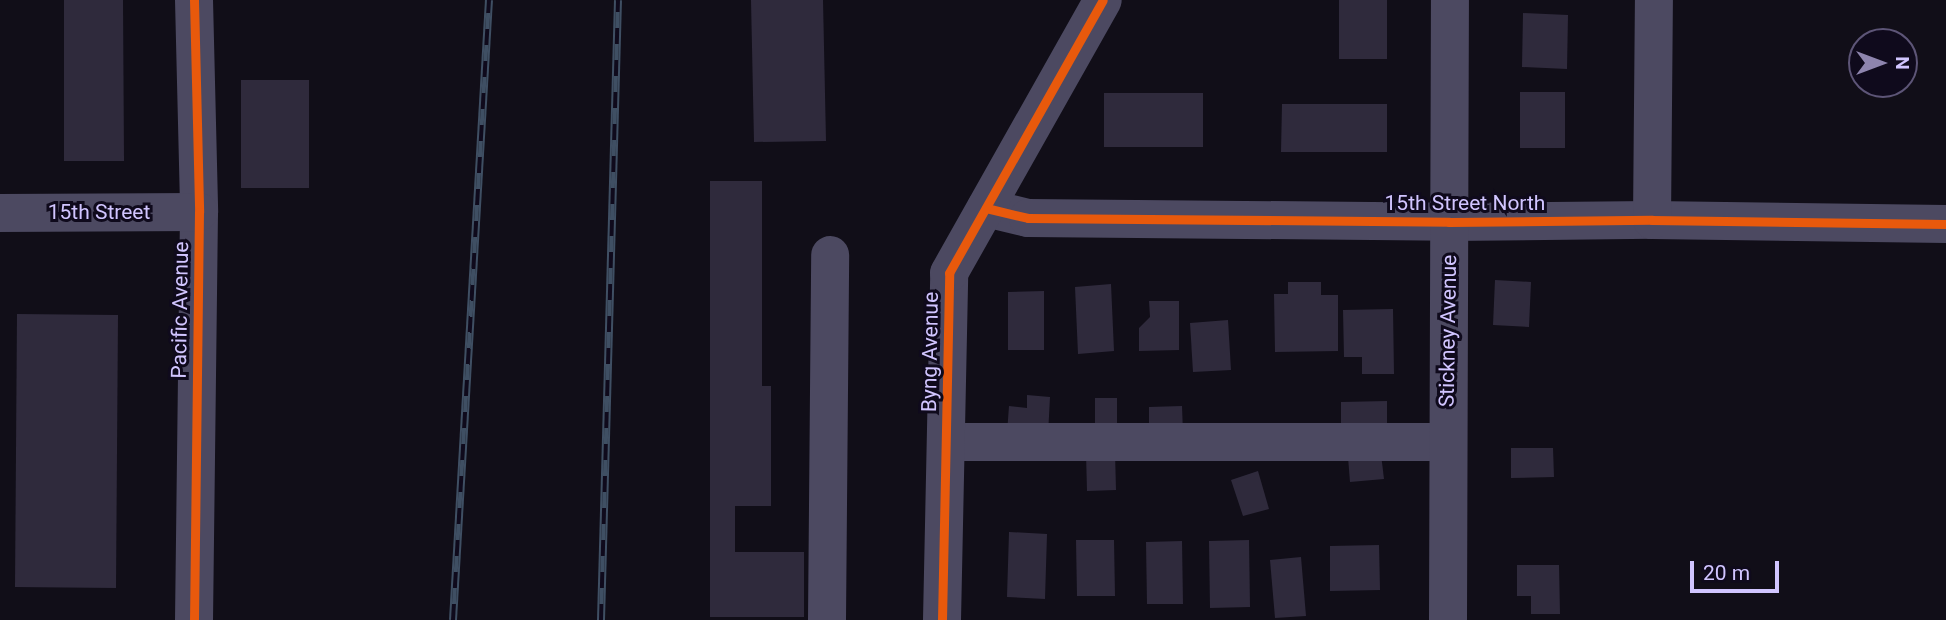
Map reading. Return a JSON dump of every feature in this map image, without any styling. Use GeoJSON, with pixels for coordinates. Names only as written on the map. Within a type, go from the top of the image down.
{"type":"FeatureCollection","features":[{"type":"Feature","properties":{"kind":"street","name":"Pacific Avenue"},"geometry":{"type":"LineString","coordinates":[[194,0],[199,212],[194,620]]}},
{"type":"Feature","properties":{"kind":"street","name":"Byng Avenue"},"geometry":{"type":"LineString","coordinates":[[942,620],[949,273],[1103,0]]}},
{"type":"Feature","properties":{"kind":"street","name":"Stickney Avenue"},"geometry":{"type":"LineString","coordinates":[[1448,620],[1450,0]]}},
{"type":"Feature","properties":{"kind":"street"},"geometry":{"type":"LineString","coordinates":[[1653,220],[1654,0]]}},
{"type":"Feature","properties":{"kind":"street","name":"15th Street North"},"geometry":{"type":"LineString","coordinates":[[986,208],[1028,218],[1946,224]]}},
{"type":"Feature","properties":{"kind":"street","name":"15th Street"},"geometry":{"type":"LineString","coordinates":[[0,213],[199,212]]}},
{"type":"Feature","properties":{"kind":"street"},"geometry":{"type":"LineString","coordinates":[[827,620],[830,255]]}},
{"type":"Feature","properties":{"kind":"street"},"geometry":{"type":"LineString","coordinates":[[946,442],[1447,442]]}},
{"type":"Feature","properties":{"kind":"building"},"geometry":{"type":"Polygon","coordinates":[[[64,0],[123,0],[124,161],[64,161],[64,0]]]}},
{"type":"Feature","properties":{"kind":"building"},"geometry":{"type":"Polygon","coordinates":[[[751,0],[823,0],[826,141],[754,142],[751,0]]]}},
{"type":"Feature","properties":{"kind":"building"},"geometry":{"type":"Polygon","coordinates":[[[1339,0],[1387,0],[1387,59],[1339,59],[1339,0]]]}},
{"type":"Feature","properties":{"kind":"building"},"geometry":{"type":"Polygon","coordinates":[[[1523,13],[1568,15],[1567,69],[1522,67],[1523,13]]]}},
{"type":"Feature","properties":{"kind":"building"},"geometry":{"type":"Polygon","coordinates":[[[241,80],[309,80],[309,188],[241,188],[241,80]]]}},
{"type":"Feature","properties":{"kind":"building"},"geometry":{"type":"Polygon","coordinates":[[[1520,92],[1565,92],[1565,148],[1520,148],[1520,92]]]}},
{"type":"Feature","properties":{"kind":"building"},"geometry":{"type":"Polygon","coordinates":[[[1104,93],[1203,93],[1203,147],[1104,147],[1104,93]]]}},
{"type":"Feature","properties":{"kind":"building"},"geometry":{"type":"Polygon","coordinates":[[[1282,104],[1387,104],[1387,152],[1281,152],[1282,104]]]}},
{"type":"Feature","properties":{"kind":"building"},"geometry":{"type":"Polygon","coordinates":[[[710,181],[762,181],[762,386],[771,386],[771,506],[735,506],[735,552],[804,552],[804,617],[710,617],[710,181]]]}},
{"type":"Feature","properties":{"kind":"building"},"geometry":{"type":"Polygon","coordinates":[[[1495,280],[1531,282],[1529,327],[1493,325],[1495,280]]]}},
{"type":"Feature","properties":{"kind":"building"},"geometry":{"type":"Polygon","coordinates":[[[1288,282],[1321,282],[1321,295],[1338,295],[1338,351],[1275,352],[1274,294],[1288,294],[1288,282]]]}},
{"type":"Feature","properties":{"kind":"building"},"geometry":{"type":"Polygon","coordinates":[[[1111,284],[1114,351],[1078,354],[1075,287],[1111,284]]]}},
{"type":"Feature","properties":{"kind":"building"},"geometry":{"type":"Polygon","coordinates":[[[1044,291],[1044,350],[1008,350],[1008,292],[1044,291]]]}},
{"type":"Feature","properties":{"kind":"building"},"geometry":{"type":"Polygon","coordinates":[[[1149,301],[1179,301],[1179,350],[1139,351],[1139,328],[1150,317],[1149,301]]]}},
{"type":"Feature","properties":{"kind":"building"},"geometry":{"type":"Polygon","coordinates":[[[1393,309],[1394,374],[1362,374],[1362,357],[1344,357],[1343,310],[1393,309]]]}},
{"type":"Feature","properties":{"kind":"building"},"geometry":{"type":"Polygon","coordinates":[[[17,314],[118,315],[116,588],[15,587],[17,314]]]}},
{"type":"Feature","properties":{"kind":"building"},"geometry":{"type":"Polygon","coordinates":[[[1228,320],[1231,370],[1193,372],[1190,323],[1228,320]]]}},
{"type":"Feature","properties":{"kind":"building"},"geometry":{"type":"Polygon","coordinates":[[[1027,395],[1050,397],[1048,435],[1007,433],[1009,406],[1027,408],[1027,395]]]}},
{"type":"Feature","properties":{"kind":"building"},"geometry":{"type":"Polygon","coordinates":[[[1095,398],[1117,398],[1117,434],[1095,434],[1095,398]]]}},
{"type":"Feature","properties":{"kind":"building"},"geometry":{"type":"Polygon","coordinates":[[[1387,401],[1387,426],[1341,426],[1341,402],[1387,401]]]}},
{"type":"Feature","properties":{"kind":"building"},"geometry":{"type":"Polygon","coordinates":[[[1182,406],[1183,433],[1149,434],[1149,407],[1182,406]]]}},
{"type":"Feature","properties":{"kind":"building"},"geometry":{"type":"Polygon","coordinates":[[[1511,448],[1553,448],[1554,477],[1511,478],[1511,448]]]}},
{"type":"Feature","properties":{"kind":"building"},"geometry":{"type":"Polygon","coordinates":[[[1115,452],[1116,490],[1087,491],[1086,453],[1115,452]]]}},
{"type":"Feature","properties":{"kind":"building"},"geometry":{"type":"Polygon","coordinates":[[[1381,454],[1384,479],[1350,482],[1348,457],[1381,454]]]}},
{"type":"Feature","properties":{"kind":"building"},"geometry":{"type":"Polygon","coordinates":[[[1258,471],[1269,509],[1243,516],[1231,480],[1258,471]]]}},
{"type":"Feature","properties":{"kind":"building"},"geometry":{"type":"Polygon","coordinates":[[[1009,532],[1047,534],[1045,599],[1007,597],[1009,532]]]}},
{"type":"Feature","properties":{"kind":"building"},"geometry":{"type":"Polygon","coordinates":[[[1076,540],[1114,540],[1115,596],[1077,596],[1076,540]]]}},
{"type":"Feature","properties":{"kind":"building"},"geometry":{"type":"Polygon","coordinates":[[[1249,540],[1250,607],[1210,608],[1209,541],[1249,540]]]}},
{"type":"Feature","properties":{"kind":"building"},"geometry":{"type":"Polygon","coordinates":[[[1182,541],[1183,604],[1147,604],[1146,542],[1182,541]]]}},
{"type":"Feature","properties":{"kind":"building"},"geometry":{"type":"Polygon","coordinates":[[[1379,545],[1380,590],[1330,591],[1330,546],[1379,545]]]}},
{"type":"Feature","properties":{"kind":"building"},"geometry":{"type":"Polygon","coordinates":[[[1301,557],[1306,616],[1275,618],[1270,560],[1301,557]]]}},
{"type":"Feature","properties":{"kind":"building"},"geometry":{"type":"Polygon","coordinates":[[[1517,565],[1559,565],[1560,614],[1531,614],[1531,596],[1517,596],[1517,565]]]}},
{"type":"Feature","properties":{"kind":"railway"},"geometry":{"type":"LineString","coordinates":[[453,620],[489,0]]}},
{"type":"Feature","properties":{"kind":"railway"},"geometry":{"type":"LineString","coordinates":[[601,620],[618,0]]}},
{"type":"Feature","properties":{"kind":"cycle path"},"geometry":{"type":"LineString","coordinates":[[194,0],[199,212],[194,620]]}},
{"type":"Feature","properties":{"kind":"cycle path"},"geometry":{"type":"LineString","coordinates":[[942,620],[949,273],[1103,0]]}},
{"type":"Feature","properties":{"kind":"cycle path"},"geometry":{"type":"LineString","coordinates":[[986,208],[1028,218],[1946,224]]}}]}
